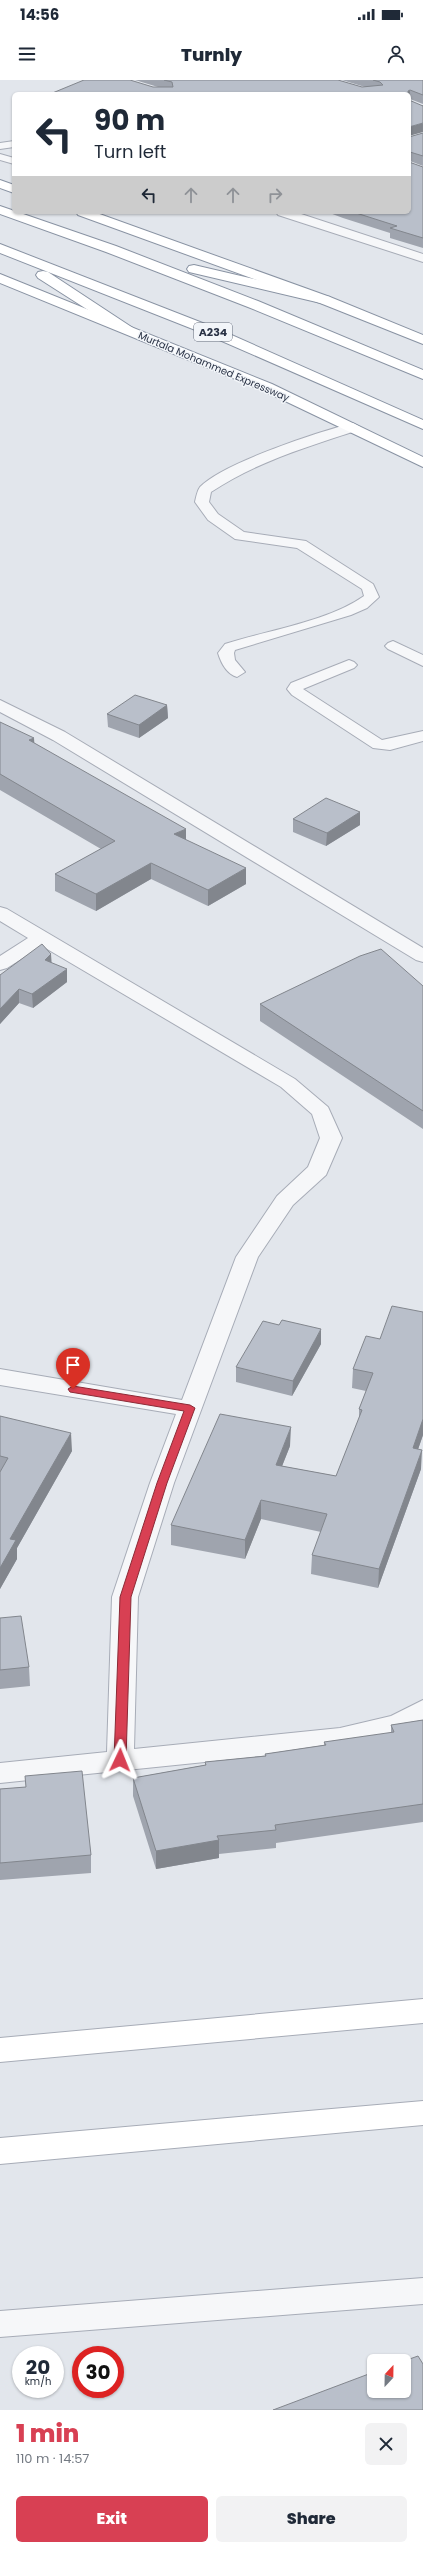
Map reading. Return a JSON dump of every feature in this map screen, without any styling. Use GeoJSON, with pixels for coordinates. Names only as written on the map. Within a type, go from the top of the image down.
{"type":"FeatureCollection","features":[{"type":"Feature","properties":{"kind":"main road"},"geometry":{"type":"LineString","coordinates":[[0,184],[12,188]]}},
{"type":"Feature","properties":{"kind":"main road"},"geometry":{"type":"LineString","coordinates":[[0,210],[111,249],[253,304],[423,374]]}},
{"type":"Feature","properties":{"kind":"main road"},"geometry":{"type":"LineString","coordinates":[[88,214],[326,300],[423,340]]}},
{"type":"Feature","properties":{"kind":"main road"},"geometry":{"type":"LineString","coordinates":[[1,248],[129,330]]}},
{"type":"Feature","properties":{"kind":"main road","name":"A234"},"geometry":{"type":"LineString","coordinates":[[1,248],[180,318],[320,376],[423,425]]}},
{"type":"Feature","properties":{"kind":"main road"},"geometry":{"type":"LineString","coordinates":[[111,249],[326,300]]}},
{"type":"Feature","properties":{"kind":"main road","name":"Murtala Mohammed Expressway"},"geometry":{"type":"LineString","coordinates":[[0,278],[129,330],[352,427],[423,463]]}},
{"type":"Feature","properties":{"kind":"main road"},"geometry":{"type":"LineString","coordinates":[[0,2050],[423,2011]]}},
{"type":"Feature","properties":{"kind":"main road"},"geometry":{"type":"LineString","coordinates":[[0,2150],[423,2114]]}},
{"type":"Feature","properties":{"kind":"street"},"geometry":{"type":"LineString","coordinates":[[288,214],[423,258]]}},
{"type":"Feature","properties":{"kind":"street"},"geometry":{"type":"LineString","coordinates":[[0,705],[59,736],[423,956]]}},
{"type":"Feature","properties":{"kind":"street"},"geometry":{"type":"LineString","coordinates":[[0,913],[288,1083],[321,1110],[332,1138],[318,1170],[285,1201],[247,1257],[162,1483],[125,1597],[120,1760]]}},
{"type":"Feature","properties":{"kind":"street"},"geometry":{"type":"LineString","coordinates":[[0,964],[41,938]]}},
{"type":"Feature","properties":{"kind":"street"},"geometry":{"type":"LineString","coordinates":[[0,1377],[190,1408]]}},
{"type":"Feature","properties":{"kind":"street"},"geometry":{"type":"LineString","coordinates":[[0,1773],[340,1738],[398,1724],[423,1710]]}},
{"type":"Feature","properties":{"kind":"lane"},"geometry":{"type":"LineString","coordinates":[[0,146],[12,144]]}},
{"type":"Feature","properties":{"kind":"lane"},"geometry":{"type":"LineString","coordinates":[[0,156],[12,160]]}},
{"type":"Feature","properties":{"kind":"lane"},"geometry":{"type":"LineString","coordinates":[[237,672],[228,661],[226,653],[230,647],[329,617],[366,603],[372,597],[368,587],[301,544],[240,536],[213,517],[202,502],[205,490],[227,474],[285,450],[352,427]]}},
{"type":"Feature","properties":{"kind":"lane"},"geometry":{"type":"LineString","coordinates":[[393,646],[423,661]]}},
{"type":"Feature","properties":{"kind":"lane"},"geometry":{"type":"LineString","coordinates":[[349,665],[296,686],[295,689],[379,744],[390,744],[423,736]]}},
{"type":"Feature","properties":{"kind":"lane"},"geometry":{"type":"LineString","coordinates":[[0,2324],[423,2291]]}},
{"type":"Feature","properties":{"kind":"building"},"geometry":{"type":"Polygon","coordinates":[[[84,80],[130,80],[153,87],[173,87],[172,82],[164,80],[338,80],[362,87],[383,85],[380,82],[373,80],[423,80],[423,95],[410,90],[408,92],[55,92],[84,80]]]}},
{"type":"Feature","properties":{"kind":"building"},"geometry":{"type":"Polygon","coordinates":[[[411,101],[423,106],[423,123],[411,126],[411,101]]]}},
{"type":"Feature","properties":{"kind":"building"},"geometry":{"type":"Polygon","coordinates":[[[423,133],[423,156],[411,152],[411,136],[423,133]]]}},
{"type":"Feature","properties":{"kind":"building"},"geometry":{"type":"Polygon","coordinates":[[[411,163],[423,167],[423,238],[390,228],[397,226],[359,214],[411,214],[411,163]]]}},
{"type":"Feature","properties":{"kind":"building"},"geometry":{"type":"Polygon","coordinates":[[[135,695],[167,705],[139,725],[107,714],[135,695]]]}},
{"type":"Feature","properties":{"kind":"building"},"geometry":{"type":"Polygon","coordinates":[[[0,722],[34,738],[29,740],[186,829],[174,834],[246,868],[208,890],[151,863],[96,894],[55,874],[115,841],[0,774],[0,722]]]}},
{"type":"Feature","properties":{"kind":"building"},"geometry":{"type":"Polygon","coordinates":[[[326,798],[360,812],[327,833],[293,819],[326,798]]]}},
{"type":"Feature","properties":{"kind":"building"},"geometry":{"type":"Polygon","coordinates":[[[42,944],[51,954],[45,960],[67,969],[32,994],[19,989],[0,1009],[0,975],[42,944]]]}},
{"type":"Feature","properties":{"kind":"building"},"geometry":{"type":"Polygon","coordinates":[[[381,949],[423,986],[423,1111],[260,1004],[360,956],[381,949]]]}},
{"type":"Feature","properties":{"kind":"building"},"geometry":{"type":"Polygon","coordinates":[[[392,1306],[423,1312],[423,1419],[413,1448],[422,1450],[379,1569],[312,1555],[327,1514],[261,1500],[245,1540],[171,1525],[220,1414],[291,1427],[276,1465],[336,1476],[362,1410],[359,1409],[373,1373],[353,1369],[366,1336],[380,1339],[392,1306]]]}},
{"type":"Feature","properties":{"kind":"building"},"geometry":{"type":"Polygon","coordinates":[[[282,1320],[321,1329],[293,1381],[236,1367],[263,1321],[279,1325],[282,1320]]]}},
{"type":"Feature","properties":{"kind":"building"},"geometry":{"type":"Polygon","coordinates":[[[0,1416],[71,1433],[10,1539],[16,1540],[0,1568],[0,1472],[8,1458],[0,1456],[0,1416]]]}},
{"type":"Feature","properties":{"kind":"building"},"geometry":{"type":"Polygon","coordinates":[[[21,1616],[29,1667],[0,1670],[0,1618],[21,1616]]]}},
{"type":"Feature","properties":{"kind":"building"},"geometry":{"type":"Polygon","coordinates":[[[423,1720],[423,1804],[275,1825],[276,1830],[217,1836],[219,1840],[156,1851],[133,1778],[206,1765],[205,1762],[266,1756],[265,1754],[326,1745],[324,1742],[394,1732],[391,1725],[423,1720]]]}},
{"type":"Feature","properties":{"kind":"building"},"geometry":{"type":"Polygon","coordinates":[[[82,1771],[91,1855],[0,1863],[0,1789],[26,1787],[25,1776],[82,1771]]]}},
{"type":"Feature","properties":{"kind":"building"},"geometry":{"type":"Polygon","coordinates":[[[418,2356],[423,2364],[423,2410],[273,2410],[367,2375],[367,2398],[411,2398],[411,2358],[418,2356]]]}},
{"type":"Feature","properties":{"kind":"route"},"geometry":{"type":"LineString","coordinates":[[73,1389],[190,1408],[162,1483],[125,1597],[120,1760]]}}]}
